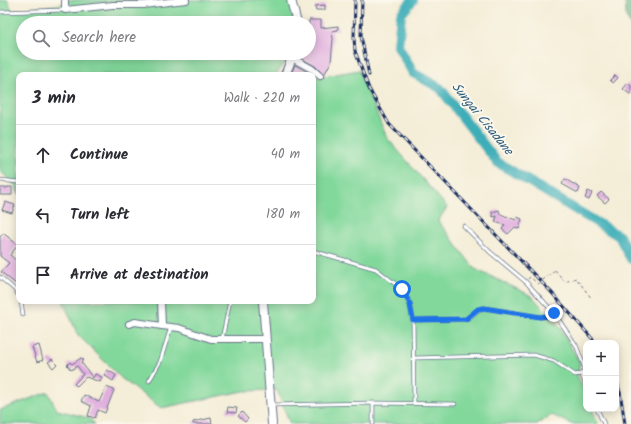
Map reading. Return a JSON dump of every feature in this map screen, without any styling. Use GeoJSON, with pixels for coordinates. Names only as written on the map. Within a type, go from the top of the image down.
{"type":"FeatureCollection","features":[{"type":"Feature","properties":{"kind":"street"},"geometry":{"type":"LineString","coordinates":[[65,0],[65,10],[186,0]]}},
{"type":"Feature","properties":{"kind":"street"},"geometry":{"type":"LineString","coordinates":[[291,0],[295,16]]}},
{"type":"Feature","properties":{"kind":"street"},"geometry":{"type":"LineString","coordinates":[[286,72],[291,60]]}},
{"type":"Feature","properties":{"kind":"street"},"geometry":{"type":"LineString","coordinates":[[299,60],[315,72]]}},
{"type":"Feature","properties":{"kind":"street"},"geometry":{"type":"LineString","coordinates":[[316,73],[320,76]]}},
{"type":"Feature","properties":{"kind":"street"},"geometry":{"type":"LineString","coordinates":[[161,304],[162,326]]}},
{"type":"Feature","properties":{"kind":"street"},"geometry":{"type":"LineString","coordinates":[[262,304],[272,405],[272,424]]}},
{"type":"Feature","properties":{"kind":"street"},"geometry":{"type":"LineString","coordinates":[[129,324],[135,322],[184,329],[205,337],[222,339],[266,339]]}},
{"type":"Feature","properties":{"kind":"lane"},"geometry":{"type":"LineString","coordinates":[[0,12],[65,10]]}},
{"type":"Feature","properties":{"kind":"lane"},"geometry":{"type":"LineString","coordinates":[[0,180],[16,182]]}},
{"type":"Feature","properties":{"kind":"lane"},"geometry":{"type":"LineString","coordinates":[[414,358],[534,355],[554,361],[575,375],[581,374],[585,369],[582,357],[573,339],[554,313],[526,282],[490,252],[464,226]]}},
{"type":"Feature","properties":{"kind":"lane"},"geometry":{"type":"LineString","coordinates":[[316,252],[368,266],[383,273],[396,283],[404,292],[410,304],[413,320],[414,403]]}},
{"type":"Feature","properties":{"kind":"lane"},"geometry":{"type":"LineString","coordinates":[[0,277],[16,292]]}},
{"type":"Feature","properties":{"kind":"lane"},"geometry":{"type":"LineString","coordinates":[[21,304],[24,315]]}},
{"type":"Feature","properties":{"kind":"lane"},"geometry":{"type":"LineString","coordinates":[[222,339],[229,304]]}},
{"type":"Feature","properties":{"kind":"lane"},"geometry":{"type":"LineString","coordinates":[[413,320],[466,319],[478,309],[484,308],[540,317],[548,316],[554,313]]}},
{"type":"Feature","properties":{"kind":"lane"},"geometry":{"type":"LineString","coordinates":[[149,381],[160,362],[171,327]]}},
{"type":"Feature","properties":{"kind":"lane"},"geometry":{"type":"LineString","coordinates":[[581,374],[583,378]]}},
{"type":"Feature","properties":{"kind":"lane"},"geometry":{"type":"LineString","coordinates":[[272,405],[373,403],[455,404]]}},
{"type":"Feature","properties":{"kind":"lane"},"geometry":{"type":"LineString","coordinates":[[373,403],[373,424]]}},
{"type":"Feature","properties":{"kind":"lane"},"geometry":{"type":"LineString","coordinates":[[598,412],[604,424]]}},
{"type":"Feature","properties":{"kind":"path"},"geometry":{"type":"LineString","coordinates":[[526,282],[530,277],[538,284],[555,270],[565,282],[576,278],[592,299]]}},
{"type":"Feature","properties":{"kind":"green space"},"geometry":{"type":"Polygon","coordinates":[[[0,0],[8,0],[12,11],[63,4],[65,0],[291,0],[294,16],[16,16],[16,60],[286,60],[278,72],[16,72],[16,188],[0,171],[0,0]]]}},
{"type":"Feature","properties":{"kind":"green space"},"geometry":{"type":"Polygon","coordinates":[[[625,0],[631,0],[631,25],[626,18],[625,0]]]}},
{"type":"Feature","properties":{"kind":"green space"},"geometry":{"type":"Polygon","coordinates":[[[359,70],[387,138],[447,207],[438,221],[475,269],[532,296],[559,326],[580,363],[577,375],[583,389],[583,412],[593,412],[598,424],[571,424],[552,415],[537,424],[290,424],[277,390],[244,391],[161,408],[121,378],[78,335],[64,304],[316,304],[316,77],[359,70]]]}},
{"type":"Feature","properties":{"kind":"green space"},"geometry":{"type":"Polygon","coordinates":[[[48,392],[57,410],[89,418],[95,424],[0,424],[0,410],[48,392]]]}},
{"type":"Feature","properties":{"kind":"building"},"geometry":{"type":"Polygon","coordinates":[[[325,5],[325,10],[316,10],[315,6],[325,5]]]}},
{"type":"Feature","properties":{"kind":"building"},"geometry":{"type":"Polygon","coordinates":[[[316,20],[321,20],[321,28],[338,26],[338,30],[332,31],[333,39],[331,62],[324,75],[315,66],[304,60],[316,60],[316,20]]]}},
{"type":"Feature","properties":{"kind":"building"},"geometry":{"type":"Polygon","coordinates":[[[295,65],[307,72],[301,72],[292,72],[295,65]]]}},
{"type":"Feature","properties":{"kind":"building"},"geometry":{"type":"Polygon","coordinates":[[[615,75],[618,78],[613,83],[610,80],[615,75]]]}},
{"type":"Feature","properties":{"kind":"building"},"geometry":{"type":"Polygon","coordinates":[[[628,83],[631,86],[631,95],[623,89],[628,83]]]}},
{"type":"Feature","properties":{"kind":"building"},"geometry":{"type":"Polygon","coordinates":[[[565,179],[580,188],[578,193],[562,184],[565,179]]]}},
{"type":"Feature","properties":{"kind":"building"},"geometry":{"type":"Polygon","coordinates":[[[12,187],[12,195],[0,195],[0,188],[12,187]]]}},
{"type":"Feature","properties":{"kind":"building"},"geometry":{"type":"Polygon","coordinates":[[[588,191],[592,193],[589,200],[585,198],[588,191]]]}},
{"type":"Feature","properties":{"kind":"building"},"geometry":{"type":"Polygon","coordinates":[[[601,192],[609,199],[605,203],[597,196],[601,192]]]}},
{"type":"Feature","properties":{"kind":"building"},"geometry":{"type":"Polygon","coordinates":[[[5,202],[15,205],[12,213],[2,210],[5,202]]]}},
{"type":"Feature","properties":{"kind":"building"},"geometry":{"type":"Polygon","coordinates":[[[499,210],[500,214],[516,220],[517,217],[522,219],[519,229],[515,227],[508,234],[502,229],[505,225],[495,222],[497,216],[493,217],[492,212],[499,210]]]}},
{"type":"Feature","properties":{"kind":"building"},"geometry":{"type":"Polygon","coordinates":[[[3,233],[16,243],[16,248],[10,255],[16,260],[16,284],[1,272],[9,263],[0,256],[0,237],[3,233]]]}},
{"type":"Feature","properties":{"kind":"building"},"geometry":{"type":"Polygon","coordinates":[[[39,345],[43,360],[37,362],[32,347],[39,345]]]}},
{"type":"Feature","properties":{"kind":"building"},"geometry":{"type":"Polygon","coordinates":[[[81,358],[84,360],[81,362],[93,378],[95,374],[102,377],[100,382],[86,377],[77,386],[74,384],[83,374],[77,366],[71,370],[67,365],[70,362],[72,364],[81,358]]]}},
{"type":"Feature","properties":{"kind":"building"},"geometry":{"type":"Polygon","coordinates":[[[52,359],[57,364],[53,368],[48,362],[52,359]]]}},
{"type":"Feature","properties":{"kind":"building"},"geometry":{"type":"Polygon","coordinates":[[[107,370],[116,375],[113,381],[104,375],[107,370]]]}},
{"type":"Feature","properties":{"kind":"building"},"geometry":{"type":"Polygon","coordinates":[[[106,387],[114,390],[105,413],[98,410],[95,418],[88,416],[91,406],[81,401],[84,395],[99,402],[106,387]]]}},
{"type":"Feature","properties":{"kind":"building"},"geometry":{"type":"Polygon","coordinates":[[[228,407],[237,408],[236,413],[227,412],[228,407]]]}},
{"type":"Feature","properties":{"kind":"building"},"geometry":{"type":"Polygon","coordinates":[[[242,412],[248,419],[245,422],[238,416],[242,412]]]}},
{"type":"Feature","properties":{"kind":"building"},"geometry":{"type":"Polygon","coordinates":[[[211,418],[212,424],[193,424],[193,422],[211,418]]]}},
{"type":"Feature","properties":{"kind":"waterway","name":"Sungai Cisadane"},"geometry":{"type":"LineString","coordinates":[[413,0],[401,14],[398,46],[413,73],[440,88],[497,162],[619,236],[631,259]]}},
{"type":"Feature","properties":{"kind":"railway"},"geometry":{"type":"LineString","coordinates":[[355,0],[355,51],[369,89],[389,124],[552,293],[593,340]]}},
{"type":"Feature","properties":{"kind":"railway"},"geometry":{"type":"LineString","coordinates":[[362,0],[361,36],[369,75]]}},
{"type":"Feature","properties":{"kind":"railway"},"geometry":{"type":"LineString","coordinates":[[619,388],[625,424]]}},
{"type":"Feature","properties":{"kind":"route"},"geometry":{"type":"LineString","coordinates":[[402,289],[410,304],[413,320],[462,320],[469,318],[478,309],[484,308],[540,317],[548,316],[554,313]]}}]}
